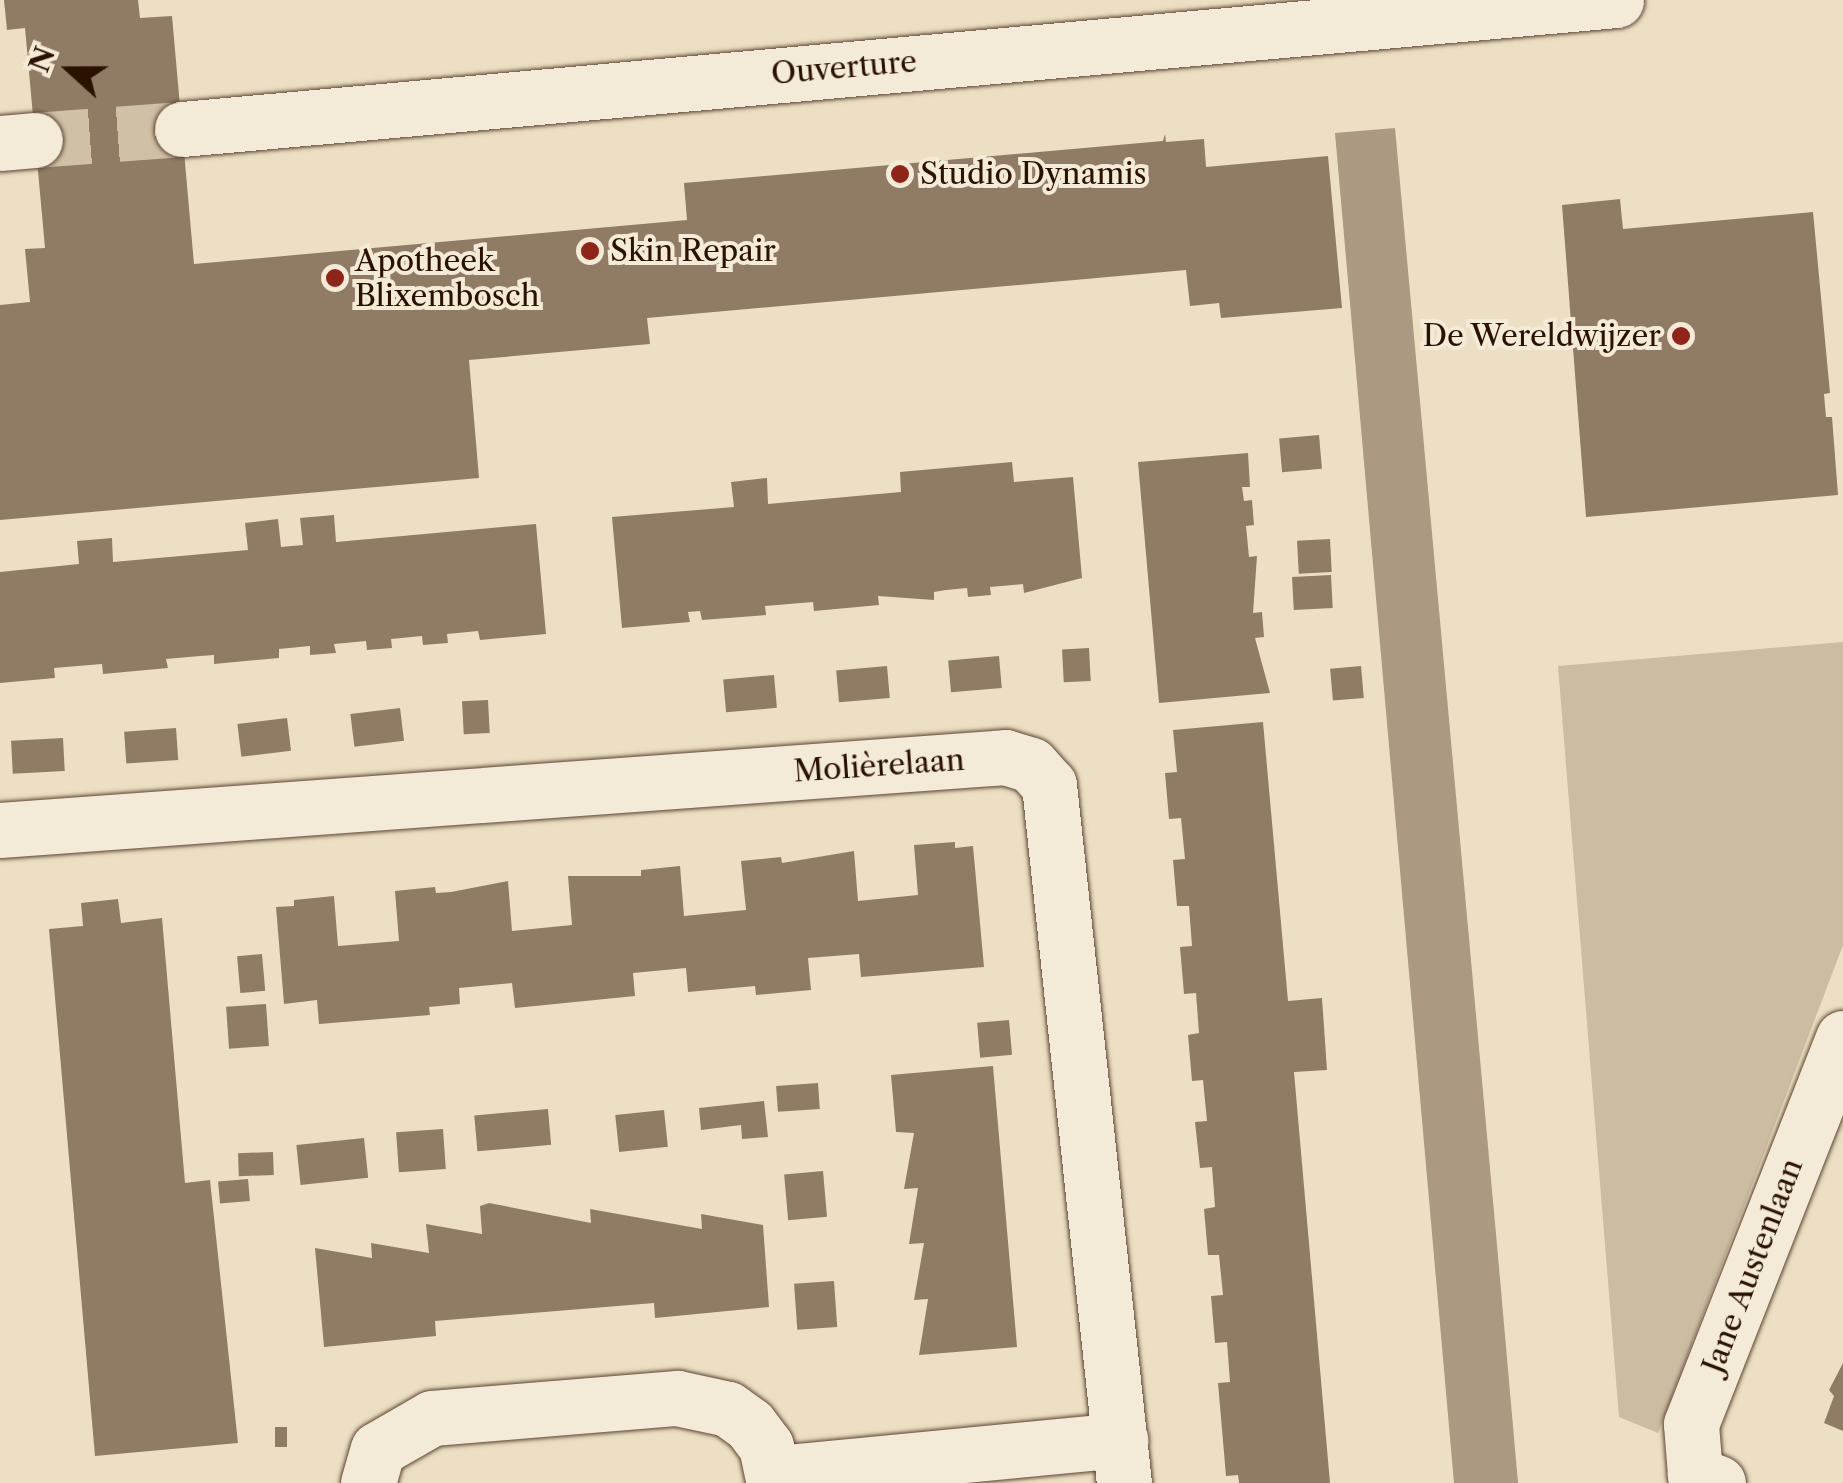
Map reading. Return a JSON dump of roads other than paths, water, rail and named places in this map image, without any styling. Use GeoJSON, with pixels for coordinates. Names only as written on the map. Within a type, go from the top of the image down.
{"type":"FeatureCollection","features":[{"type":"Feature","properties":{"kind":"street","name":"Ouverture"},"geometry":{"type":"LineString","coordinates":[[182,129],[1506,5],[1616,0]]}},
{"type":"Feature","properties":{"kind":"street","name":"Molièrelaan"},"geometry":{"type":"LineString","coordinates":[[0,830],[1005,756],[1031,765],[1048,786],[1122,1461]]}},
{"type":"Feature","properties":{"kind":"street","name":"Jane Austenlaan"},"geometry":{"type":"LineString","coordinates":[[1718,1483],[1695,1474],[1692,1424],[1843,1038]]}},
{"type":"Feature","properties":{"kind":"street"},"geometry":{"type":"LineString","coordinates":[[368,1483],[378,1449],[432,1418],[677,1398],[728,1409],[750,1425],[775,1478],[1122,1461]]}},
{"type":"Feature","properties":{"kind":"tunnel"},"geometry":{"type":"LineString","coordinates":[[35,140],[182,129]]}},
{"type":"Feature","properties":{"kind":"place","name":"Studio Dynamis"},"geometry":{"type":"Point","coordinates":[900,174]}},
{"type":"Feature","properties":{"kind":"place","name":"Skin Repair"},"geometry":{"type":"Point","coordinates":[590,251]}},
{"type":"Feature","properties":{"kind":"place","name":"Apotheek Blixembosch"},"geometry":{"type":"Point","coordinates":[335,278]}},
{"type":"Feature","properties":{"kind":"place","name":"De Wereldwijzer"},"geometry":{"type":"Point","coordinates":[1681,336]}}]}
